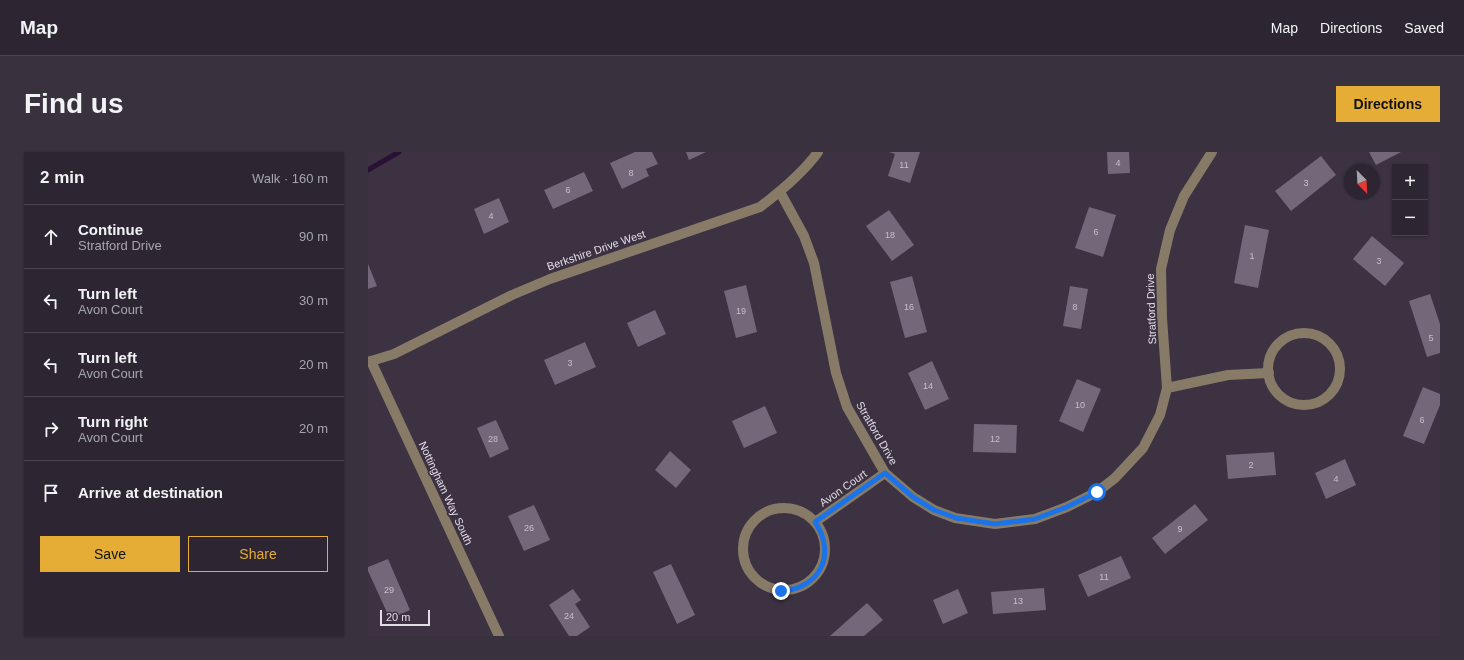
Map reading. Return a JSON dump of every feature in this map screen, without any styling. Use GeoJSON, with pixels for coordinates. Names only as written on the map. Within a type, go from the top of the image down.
{"type":"FeatureCollection","features":[{"type":"Feature","properties":{"kind":"street","name":"Berkshire Drive West"},"geometry":{"type":"LineString","coordinates":[[370,361],[394,354],[512,295],[550,279],[760,207],[780,192],[818,152]]}},
{"type":"Feature","properties":{"kind":"street","name":"Stratford Drive"},"geometry":{"type":"LineString","coordinates":[[780,192],[804,236],[814,263],[836,373],[847,407],[885,473],[913,497],[934,510],[956,518],[995,524],[1035,519],[1067,507],[1097,492],[1115,478],[1143,448],[1160,415],[1167,388],[1162,318],[1161,269],[1170,230],[1184,196],[1212,152]]}},
{"type":"Feature","properties":{"kind":"street"},"geometry":{"type":"LineString","coordinates":[[1293,335],[1313,335],[1322,338],[1330,344],[1336,352],[1339,360],[1339,376],[1333,391],[1326,398],[1316,403],[1305,405],[1295,404],[1285,400],[1274,388],[1269,373],[1269,364],[1272,354],[1277,346],[1293,335]]}},
{"type":"Feature","properties":{"kind":"street","name":"Nottingham Way South"},"geometry":{"type":"LineString","coordinates":[[370,361],[499,636]]}},
{"type":"Feature","properties":{"kind":"street"},"geometry":{"type":"LineString","coordinates":[[1167,388],[1228,375],[1269,373]]}},
{"type":"Feature","properties":{"kind":"street","name":"Avon Court"},"geometry":{"type":"LineString","coordinates":[[815,522],[885,473]]}},
{"type":"Feature","properties":{"kind":"street","name":"Avon Court"},"geometry":{"type":"LineString","coordinates":[[778,508],[798,510],[815,522],[824,539],[825,554],[821,568],[816,576],[808,583],[800,588],[781,591],[762,585],[748,571],[744,561],[743,541],[747,532],[756,520],[768,511],[778,508]]}},
{"type":"Feature","properties":{"kind":"building"},"geometry":{"type":"Polygon","coordinates":[[[635,152],[652,152],[658,164],[646,169],[649,176],[622,189],[610,163],[635,152]]]}},
{"type":"Feature","properties":{"kind":"building"},"geometry":{"type":"Polygon","coordinates":[[[686,152],[706,152],[689,160],[686,152]]]}},
{"type":"Feature","properties":{"kind":"building"},"geometry":{"type":"Polygon","coordinates":[[[889,152],[920,152],[910,183],[888,176],[895,154],[889,152]]]}},
{"type":"Feature","properties":{"kind":"building"},"geometry":{"type":"Polygon","coordinates":[[[1107,152],[1129,152],[1130,173],[1108,174],[1107,152]]]}},
{"type":"Feature","properties":{"kind":"building"},"geometry":{"type":"Polygon","coordinates":[[[1369,152],[1401,152],[1378,164],[1375,164],[1369,152]]]}},
{"type":"Feature","properties":{"kind":"building"},"geometry":{"type":"Polygon","coordinates":[[[1321,156],[1336,175],[1291,211],[1275,191],[1321,156]]]}},
{"type":"Feature","properties":{"kind":"building"},"geometry":{"type":"Polygon","coordinates":[[[584,172],[593,191],[553,209],[544,190],[584,172]]]}},
{"type":"Feature","properties":{"kind":"building"},"geometry":{"type":"Polygon","coordinates":[[[499,198],[509,222],[484,234],[474,209],[499,198]]]}},
{"type":"Feature","properties":{"kind":"building"},"geometry":{"type":"Polygon","coordinates":[[[1089,207],[1116,215],[1103,257],[1075,248],[1089,207]]]}},
{"type":"Feature","properties":{"kind":"building"},"geometry":{"type":"Polygon","coordinates":[[[889,210],[914,245],[892,261],[866,226],[889,210]]]}},
{"type":"Feature","properties":{"kind":"building"},"geometry":{"type":"Polygon","coordinates":[[[1245,225],[1269,230],[1258,288],[1234,283],[1245,225]]]}},
{"type":"Feature","properties":{"kind":"building"},"geometry":{"type":"Polygon","coordinates":[[[1372,236],[1404,263],[1385,286],[1353,259],[1372,236]]]}},
{"type":"Feature","properties":{"kind":"building"},"geometry":{"type":"Polygon","coordinates":[[[368,264],[377,286],[368,289],[368,264]]]}},
{"type":"Feature","properties":{"kind":"building"},"geometry":{"type":"Polygon","coordinates":[[[912,276],[927,332],[905,338],[890,282],[912,276]]]}},
{"type":"Feature","properties":{"kind":"building"},"geometry":{"type":"Polygon","coordinates":[[[746,285],[757,332],[736,338],[724,291],[746,285]]]}},
{"type":"Feature","properties":{"kind":"building"},"geometry":{"type":"Polygon","coordinates":[[[1070,286],[1088,289],[1081,329],[1063,326],[1070,286]]]}},
{"type":"Feature","properties":{"kind":"building"},"geometry":{"type":"Polygon","coordinates":[[[1430,294],[1440,324],[1440,353],[1427,357],[1409,301],[1430,294]]]}},
{"type":"Feature","properties":{"kind":"building"},"geometry":{"type":"Polygon","coordinates":[[[655,310],[666,334],[638,347],[627,323],[655,310]]]}},
{"type":"Feature","properties":{"kind":"building"},"geometry":{"type":"Polygon","coordinates":[[[585,342],[596,367],[555,385],[544,360],[585,342]]]}},
{"type":"Feature","properties":{"kind":"building"},"geometry":{"type":"Polygon","coordinates":[[[932,361],[949,399],[925,410],[908,373],[932,361]]]}},
{"type":"Feature","properties":{"kind":"building"},"geometry":{"type":"Polygon","coordinates":[[[1077,379],[1101,389],[1083,432],[1059,421],[1077,379]]]}},
{"type":"Feature","properties":{"kind":"building"},"geometry":{"type":"Polygon","coordinates":[[[1423,387],[1440,394],[1440,405],[1424,444],[1403,436],[1423,387]]]}},
{"type":"Feature","properties":{"kind":"building"},"geometry":{"type":"Polygon","coordinates":[[[765,406],[777,433],[744,448],[732,421],[765,406]]]}},
{"type":"Feature","properties":{"kind":"building"},"geometry":{"type":"Polygon","coordinates":[[[496,420],[509,449],[490,458],[477,428],[496,420]]]}},
{"type":"Feature","properties":{"kind":"building"},"geometry":{"type":"Polygon","coordinates":[[[974,424],[1017,425],[1016,453],[973,452],[974,424]]]}},
{"type":"Feature","properties":{"kind":"building"},"geometry":{"type":"Polygon","coordinates":[[[670,451],[691,470],[676,488],[655,470],[670,451]]]}},
{"type":"Feature","properties":{"kind":"building"},"geometry":{"type":"Polygon","coordinates":[[[1274,452],[1276,475],[1228,479],[1226,455],[1274,452]]]}},
{"type":"Feature","properties":{"kind":"building"},"geometry":{"type":"Polygon","coordinates":[[[1345,459],[1356,485],[1326,499],[1315,473],[1345,459]]]}},
{"type":"Feature","properties":{"kind":"building"},"geometry":{"type":"Polygon","coordinates":[[[1195,504],[1208,520],[1165,554],[1152,538],[1195,504]]]}},
{"type":"Feature","properties":{"kind":"building"},"geometry":{"type":"Polygon","coordinates":[[[534,505],[550,540],[524,551],[508,516],[534,505]]]}},
{"type":"Feature","properties":{"kind":"building"},"geometry":{"type":"Polygon","coordinates":[[[1121,556],[1131,578],[1088,597],[1078,575],[1121,556]]]}},
{"type":"Feature","properties":{"kind":"building"},"geometry":{"type":"Polygon","coordinates":[[[388,559],[410,610],[390,619],[368,571],[368,567],[388,559]]]}},
{"type":"Feature","properties":{"kind":"building"},"geometry":{"type":"Polygon","coordinates":[[[671,564],[695,615],[677,624],[653,572],[671,564]]]}},
{"type":"Feature","properties":{"kind":"building"},"geometry":{"type":"Polygon","coordinates":[[[1044,588],[1046,610],[993,614],[991,592],[1044,588]]]}},
{"type":"Feature","properties":{"kind":"building"},"geometry":{"type":"Polygon","coordinates":[[[573,589],[581,600],[575,604],[590,627],[577,636],[569,636],[549,605],[573,589]]]}},
{"type":"Feature","properties":{"kind":"building"},"geometry":{"type":"Polygon","coordinates":[[[958,589],[968,613],[943,624],[933,600],[958,589]]]}},
{"type":"Feature","properties":{"kind":"building"},"geometry":{"type":"Polygon","coordinates":[[[867,603],[883,620],[864,636],[830,636],[867,603]]]}},
{"type":"Feature","properties":{"kind":"waterway"},"geometry":{"type":"LineString","coordinates":[[368,170],[399,152]]}},
{"type":"Feature","properties":{"kind":"route"},"geometry":{"type":"LineString","coordinates":[[781,591],[800,588],[816,576],[821,568],[826,549],[824,539],[815,522],[885,473],[913,497],[934,510],[956,518],[995,524],[1035,519],[1067,507],[1097,492]]}}]}
